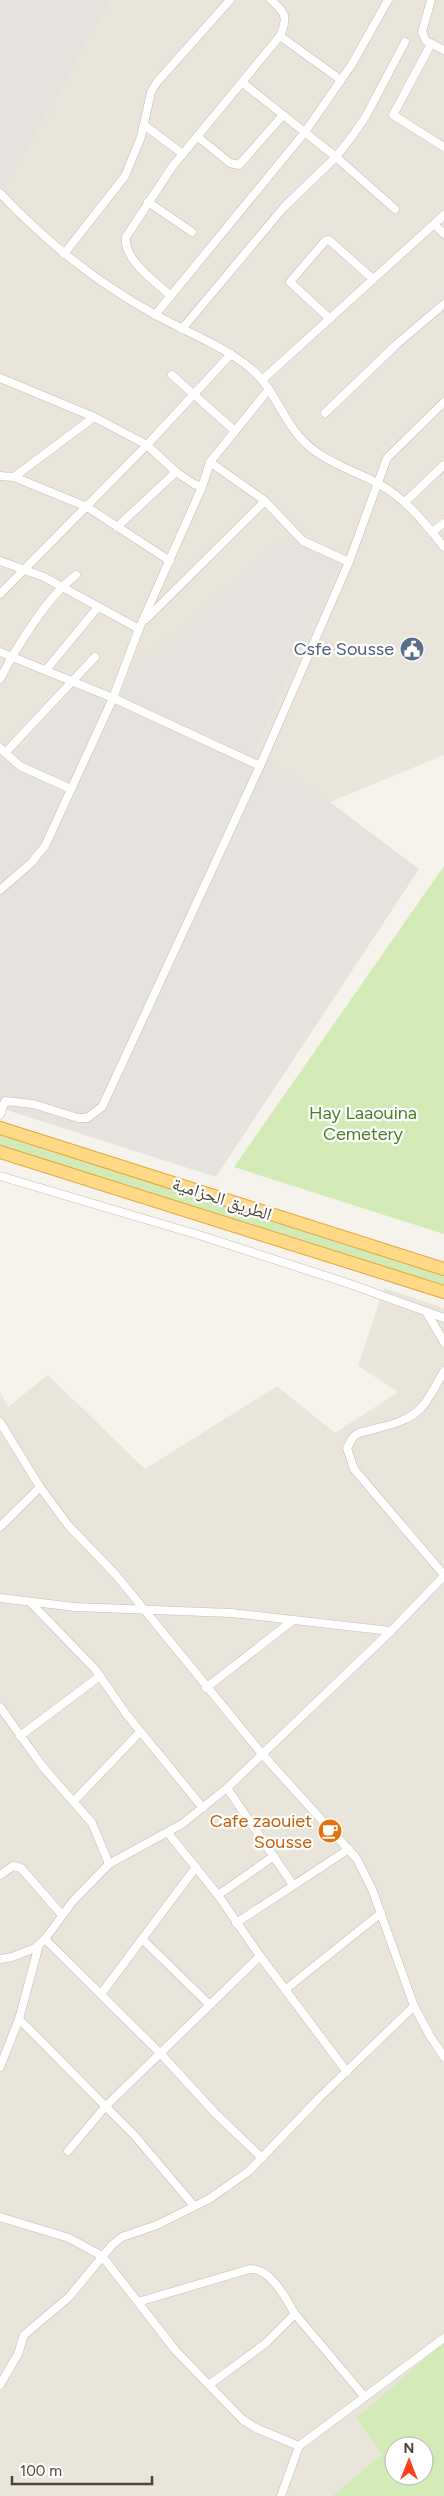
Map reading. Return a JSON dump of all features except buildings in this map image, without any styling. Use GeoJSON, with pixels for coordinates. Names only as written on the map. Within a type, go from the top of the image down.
{"type":"FeatureCollection","features":[{"type":"Feature","properties":{"kind":"highway","name":"الطريق الحزامية"},"geometry":{"type":"LineString","coordinates":[[0,1128],[444,1269]]}},
{"type":"Feature","properties":{"kind":"highway","name":"الطريق الحزامية"},"geometry":{"type":"LineString","coordinates":[[0,1152],[444,1292]]}},
{"type":"Feature","properties":{"kind":"street"},"geometry":{"type":"LineString","coordinates":[[64,254],[125,176],[144,125],[151,92],[157,82],[230,0]]}},
{"type":"Feature","properties":{"kind":"street"},"geometry":{"type":"LineString","coordinates":[[171,296],[132,258],[126,243],[126,237],[148,202],[183,154],[280,36],[285,18],[283,10],[270,0]]}},
{"type":"Feature","properties":{"kind":"street"},"geometry":{"type":"LineString","coordinates":[[156,315],[305,132],[341,80],[388,0]]}},
{"type":"Feature","properties":{"kind":"street"},"geometry":{"type":"LineString","coordinates":[[431,0],[421,26],[423,37],[431,44],[444,50]]}},
{"type":"Feature","properties":{"kind":"street"},"geometry":{"type":"LineString","coordinates":[[280,36],[341,80]]}},
{"type":"Feature","properties":{"kind":"street"},"geometry":{"type":"LineString","coordinates":[[182,329],[284,207],[336,156],[366,116],[405,42]]}},
{"type":"Feature","properties":{"kind":"street"},"geometry":{"type":"LineString","coordinates":[[431,44],[393,115],[443,145]]}},
{"type":"Feature","properties":{"kind":"street"},"geometry":{"type":"LineString","coordinates":[[243,83],[336,156],[395,208]]}},
{"type":"Feature","properties":{"kind":"street"},"geometry":{"type":"LineString","coordinates":[[198,137],[230,163],[240,165],[283,115]]}},
{"type":"Feature","properties":{"kind":"street"},"geometry":{"type":"LineString","coordinates":[[144,125],[183,154]]}},
{"type":"Feature","properties":{"kind":"street"},"geometry":{"type":"LineString","coordinates":[[0,193],[64,254],[156,315],[231,354],[253,370],[269,390],[285,419],[304,442],[343,469],[378,484],[404,502],[444,547]]}},
{"type":"Feature","properties":{"kind":"street"},"geometry":{"type":"LineString","coordinates":[[148,202],[192,232]]}},
{"type":"Feature","properties":{"kind":"street"},"geometry":{"type":"LineString","coordinates":[[262,380],[444,215]]}},
{"type":"Feature","properties":{"kind":"street"},"geometry":{"type":"LineString","coordinates":[[434,224],[444,234]]}},
{"type":"Feature","properties":{"kind":"street"},"geometry":{"type":"LineString","coordinates":[[330,319],[290,282],[325,241],[329,240],[373,279]]}},
{"type":"Feature","properties":{"kind":"street"},"geometry":{"type":"LineString","coordinates":[[325,413],[398,343],[444,304]]}},
{"type":"Feature","properties":{"kind":"street"},"geometry":{"type":"LineString","coordinates":[[0,594],[147,445],[231,354]]}},
{"type":"Feature","properties":{"kind":"street"},"geometry":{"type":"LineString","coordinates":[[172,375],[235,431]]}},
{"type":"Feature","properties":{"kind":"street"},"geometry":{"type":"LineString","coordinates":[[0,378],[94,417],[147,445],[176,472],[202,487]]}},
{"type":"Feature","properties":{"kind":"street"},"geometry":{"type":"LineString","coordinates":[[0,890],[31,863],[45,846],[113,698],[140,626],[202,487],[210,462],[269,390]]}},
{"type":"Feature","properties":{"kind":"street"},"geometry":{"type":"LineString","coordinates":[[0,1115],[2,1100],[33,1104],[78,1118],[87,1118],[99,1112],[260,766],[349,562],[387,458],[444,402]]}},
{"type":"Feature","properties":{"kind":"street"},"geometry":{"type":"LineString","coordinates":[[14,477],[94,417]]}},
{"type":"Feature","properties":{"kind":"street"},"geometry":{"type":"LineString","coordinates":[[210,462],[265,501],[303,541],[349,562]]}},
{"type":"Feature","properties":{"kind":"street"},"geometry":{"type":"LineString","coordinates":[[404,502],[444,465]]}},
{"type":"Feature","properties":{"kind":"street"},"geometry":{"type":"LineString","coordinates":[[117,527],[176,472]]}},
{"type":"Feature","properties":{"kind":"street"},"geometry":{"type":"LineString","coordinates":[[0,476],[14,477],[87,507],[170,560]]}},
{"type":"Feature","properties":{"kind":"street"},"geometry":{"type":"LineString","coordinates":[[140,626],[265,501]]}},
{"type":"Feature","properties":{"kind":"street"},"geometry":{"type":"LineString","coordinates":[[432,532],[444,523]]}},
{"type":"Feature","properties":{"kind":"street"},"geometry":{"type":"LineString","coordinates":[[0,560],[61,586],[98,607],[140,626]]}},
{"type":"Feature","properties":{"kind":"street"},"geometry":{"type":"LineString","coordinates":[[0,679],[12,656],[61,586],[76,575]]}},
{"type":"Feature","properties":{"kind":"street"},"geometry":{"type":"LineString","coordinates":[[46,670],[98,607]]}},
{"type":"Feature","properties":{"kind":"street"},"geometry":{"type":"LineString","coordinates":[[0,652],[113,698],[260,766]]}},
{"type":"Feature","properties":{"kind":"street"},"geometry":{"type":"LineString","coordinates":[[71,789],[20,766],[3,750],[94,657]]}},
{"type":"Feature","properties":{"kind":"street"},"geometry":{"type":"LineString","coordinates":[[0,1176],[211,1239],[350,1284],[444,1318]]}},
{"type":"Feature","properties":{"kind":"street"},"geometry":{"type":"LineString","coordinates":[[427,1313],[444,1342]]}},
{"type":"Feature","properties":{"kind":"street"},"geometry":{"type":"LineString","coordinates":[[0,2067],[19,2019],[42,1942],[92,1879],[109,1864],[168,1833],[227,1788],[391,1631],[444,1576],[354,1469],[347,1448],[353,1437],[359,1433],[406,1419],[414,1414],[422,1407],[444,1371]]}},
{"type":"Feature","properties":{"kind":"street"},"geometry":{"type":"LineString","coordinates":[[0,1422],[40,1487],[68,1525],[116,1575],[206,1688],[262,1754],[349,1849],[364,1871],[381,1912],[414,2006],[444,2057]]}},
{"type":"Feature","properties":{"kind":"street"},"geometry":{"type":"LineString","coordinates":[[0,1527],[40,1487]]}},
{"type":"Feature","properties":{"kind":"street"},"geometry":{"type":"LineString","coordinates":[[0,1598],[32,1604],[197,1611],[391,1631]]}},
{"type":"Feature","properties":{"kind":"street"},"geometry":{"type":"LineString","coordinates":[[32,1604],[100,1676],[140,1732],[203,1808]]}},
{"type":"Feature","properties":{"kind":"street"},"geometry":{"type":"LineString","coordinates":[[206,1688],[292,1621]]}},
{"type":"Feature","properties":{"kind":"street"},"geometry":{"type":"LineString","coordinates":[[20,1736],[100,1676]]}},
{"type":"Feature","properties":{"kind":"street"},"geometry":{"type":"LineString","coordinates":[[0,1707],[20,1736],[74,1801],[98,1834],[109,1864]]}},
{"type":"Feature","properties":{"kind":"street"},"geometry":{"type":"LineString","coordinates":[[74,1801],[140,1732]]}},
{"type":"Feature","properties":{"kind":"street"},"geometry":{"type":"LineString","coordinates":[[227,1788],[293,1885]]}},
{"type":"Feature","properties":{"kind":"street"},"geometry":{"type":"LineString","coordinates":[[168,1833],[218,1895],[260,1956],[347,2072]]}},
{"type":"Feature","properties":{"kind":"street"},"geometry":{"type":"LineString","coordinates":[[236,1923],[349,1849]]}},
{"type":"Feature","properties":{"kind":"street"},"geometry":{"type":"LineString","coordinates":[[218,1895],[274,1856]]}},
{"type":"Feature","properties":{"kind":"street"},"geometry":{"type":"LineString","coordinates":[[0,1875],[13,1866],[21,1868],[62,1916]]}},
{"type":"Feature","properties":{"kind":"street"},"geometry":{"type":"LineString","coordinates":[[101,1994],[196,1866]]}},
{"type":"Feature","properties":{"kind":"street"},"geometry":{"type":"LineString","coordinates":[[286,1990],[381,1912]]}},
{"type":"Feature","properties":{"kind":"street"},"geometry":{"type":"LineString","coordinates":[[142,1939],[210,2005]]}},
{"type":"Feature","properties":{"kind":"street"},"geometry":{"type":"LineString","coordinates":[[0,1959],[12,1957],[42,1942]]}},
{"type":"Feature","properties":{"kind":"street"},"geometry":{"type":"LineString","coordinates":[[42,1942],[101,1994],[161,2054],[216,2114],[262,2158]]}},
{"type":"Feature","properties":{"kind":"street"},"geometry":{"type":"LineString","coordinates":[[68,2151],[105,2107],[260,1956]]}},
{"type":"Feature","properties":{"kind":"street"},"geometry":{"type":"LineString","coordinates":[[0,2385],[18,2354],[24,2335],[69,2297],[102,2256],[122,2237],[157,2225],[223,2190],[262,2158],[320,2096],[414,2006]]}},
{"type":"Feature","properties":{"kind":"street"},"geometry":{"type":"LineString","coordinates":[[19,2019],[140,2142],[194,2206]]}},
{"type":"Feature","properties":{"kind":"street"},"geometry":{"type":"LineString","coordinates":[[0,2217],[69,2238],[102,2256],[176,2351],[250,2425],[299,2446]]}},
{"type":"Feature","properties":{"kind":"street"},"geometry":{"type":"LineString","coordinates":[[138,2302],[254,2268],[261,2271],[278,2287],[295,2314],[364,2396]]}},
{"type":"Feature","properties":{"kind":"street"},"geometry":{"type":"LineString","coordinates":[[209,2385],[266,2343],[295,2314]]}},
{"type":"Feature","properties":{"kind":"street"},"geometry":{"type":"LineString","coordinates":[[281,2496],[299,2446],[444,2338]]}},
{"type":"Feature","properties":{"kind":"shaded area"},"geometry":{"type":"Polygon","coordinates":[[[0,0],[111,0],[0,198],[0,0]]]}},
{"type":"Feature","properties":{"kind":"shaded area"},"geometry":{"type":"Polygon","coordinates":[[[111,0],[444,0],[444,755],[330,802],[256,752],[340,562],[130,672],[115,704],[74,687],[16,754],[0,743],[0,198],[111,0]]]}},
{"type":"Feature","properties":{"kind":"shaded area"},"geometry":{"type":"Polygon","coordinates":[[[287,536],[341,561],[256,751],[330,802],[419,869],[216,1177],[0,1108],[0,743],[16,754],[74,687],[115,704],[130,672],[287,536]]]}},
{"type":"Feature","properties":{"kind":"shaded area"},"geometry":{"type":"Polygon","coordinates":[[[384,1288],[444,1308],[444,2496],[0,2496],[0,1392],[8,1407],[48,1375],[145,1469],[277,1386],[335,1433],[398,1392],[358,1366],[384,1288]]]}},
{"type":"Feature","properties":{"kind":"green space","name":"Hay Laaouina Cemetery"},"geometry":{"type":"Polygon","coordinates":[[[444,866],[444,1234],[234,1167],[444,866]]]}},
{"type":"Feature","properties":{"kind":"green space"},"geometry":{"type":"Polygon","coordinates":[[[0,1133],[444,1276],[444,1285],[0,1146],[0,1133]]]}},
{"type":"Feature","properties":{"kind":"green space"},"geometry":{"type":"Polygon","coordinates":[[[444,2342],[444,2496],[333,2496],[382,2454],[357,2418],[444,2342]]]}},
{"type":"Feature","properties":{"kind":"place","name":"Csfe Sousse"},"geometry":{"type":"Point","coordinates":[412,649]}},
{"type":"Feature","properties":{"kind":"place","name":"Cafe zaouiet Sousse"},"geometry":{"type":"Point","coordinates":[330,1831]}}]}
